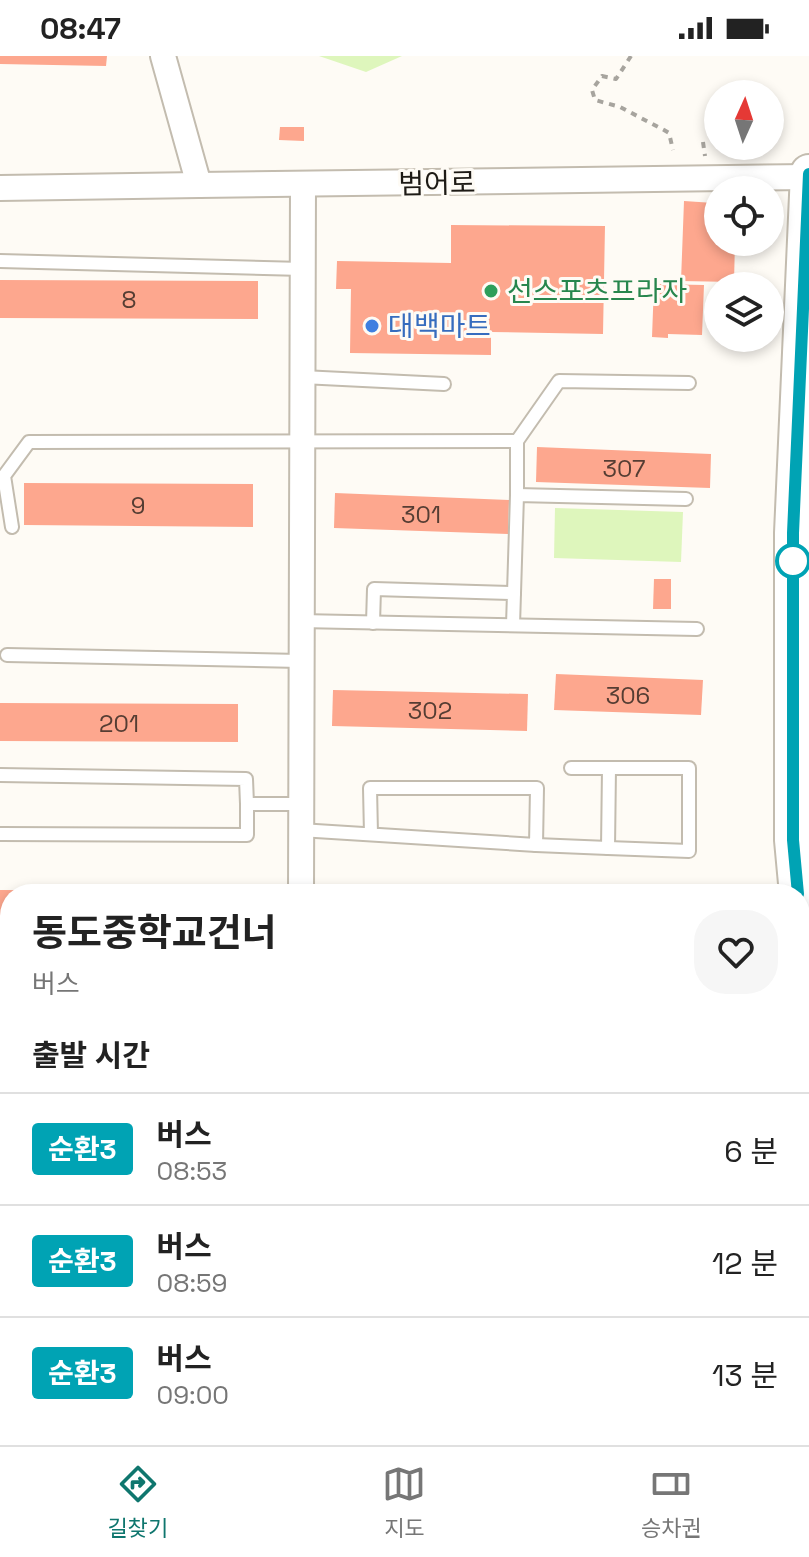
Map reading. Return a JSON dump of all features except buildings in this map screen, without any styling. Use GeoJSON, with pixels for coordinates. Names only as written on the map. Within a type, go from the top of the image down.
{"type":"FeatureCollection","features":[{"type":"Feature","properties":{"kind":"main road"},"geometry":{"type":"LineString","coordinates":[[797,884],[793,840],[793,533],[809,175]]}},
{"type":"Feature","properties":{"kind":"street"},"geometry":{"type":"LineString","coordinates":[[163,56],[199,185]]}},
{"type":"Feature","properties":{"kind":"street","name":"범어로"},"geometry":{"type":"LineString","coordinates":[[0,188],[809,175]]}},
{"type":"Feature","properties":{"kind":"street"},"geometry":{"type":"LineString","coordinates":[[301,884],[303,185]]}},
{"type":"Feature","properties":{"kind":"lane"},"geometry":{"type":"LineString","coordinates":[[0,261],[303,269]]}},
{"type":"Feature","properties":{"kind":"lane"},"geometry":{"type":"LineString","coordinates":[[302,377],[444,384]]}},
{"type":"Feature","properties":{"kind":"lane"},"geometry":{"type":"LineString","coordinates":[[513,625],[517,441],[559,381],[689,383]]}},
{"type":"Feature","properties":{"kind":"lane"},"geometry":{"type":"LineString","coordinates":[[12,527],[4,476],[29,442],[517,441]]}},
{"type":"Feature","properties":{"kind":"lane"},"geometry":{"type":"LineString","coordinates":[[517,495],[686,499]]}},
{"type":"Feature","properties":{"kind":"lane"},"geometry":{"type":"LineString","coordinates":[[373,623],[374,589],[514,593]]}},
{"type":"Feature","properties":{"kind":"lane"},"geometry":{"type":"LineString","coordinates":[[300,621],[697,629]]}},
{"type":"Feature","properties":{"kind":"lane"},"geometry":{"type":"LineString","coordinates":[[7,655],[300,661]]}},
{"type":"Feature","properties":{"kind":"lane"},"geometry":{"type":"LineString","coordinates":[[300,830],[689,851],[689,768],[571,768]]}},
{"type":"Feature","properties":{"kind":"lane"},"geometry":{"type":"LineString","coordinates":[[608,848],[609,768]]}},
{"type":"Feature","properties":{"kind":"lane"},"geometry":{"type":"LineString","coordinates":[[0,775],[246,779],[247,835],[0,834]]}},
{"type":"Feature","properties":{"kind":"lane"},"geometry":{"type":"LineString","coordinates":[[371,834],[370,788],[537,788],[536,845]]}},
{"type":"Feature","properties":{"kind":"lane"},"geometry":{"type":"LineString","coordinates":[[247,804],[300,804]]}},
{"type":"Feature","properties":{"kind":"path"},"geometry":{"type":"LineString","coordinates":[[631,56],[616,79],[602,76],[592,90],[595,100],[620,107],[669,133],[673,150]]}},
{"type":"Feature","properties":{"kind":"green space"},"geometry":{"type":"Polygon","coordinates":[[[319,56],[402,56],[366,72],[319,56]]]}},
{"type":"Feature","properties":{"kind":"green space"},"geometry":{"type":"Polygon","coordinates":[[[555,508],[683,512],[681,562],[554,558],[555,508]]]}},
{"type":"Feature","properties":{"kind":"bus line","name":"순환3"},"geometry":{"type":"LineString","coordinates":[[797,884],[793,840],[793,533],[809,174]]}},
{"type":"Feature","properties":{"kind":"place","name":"선스포츠프라자"},"geometry":{"type":"Point","coordinates":[491,291]}},
{"type":"Feature","properties":{"kind":"place","name":"대백마트"},"geometry":{"type":"Point","coordinates":[372,326]}}]}
